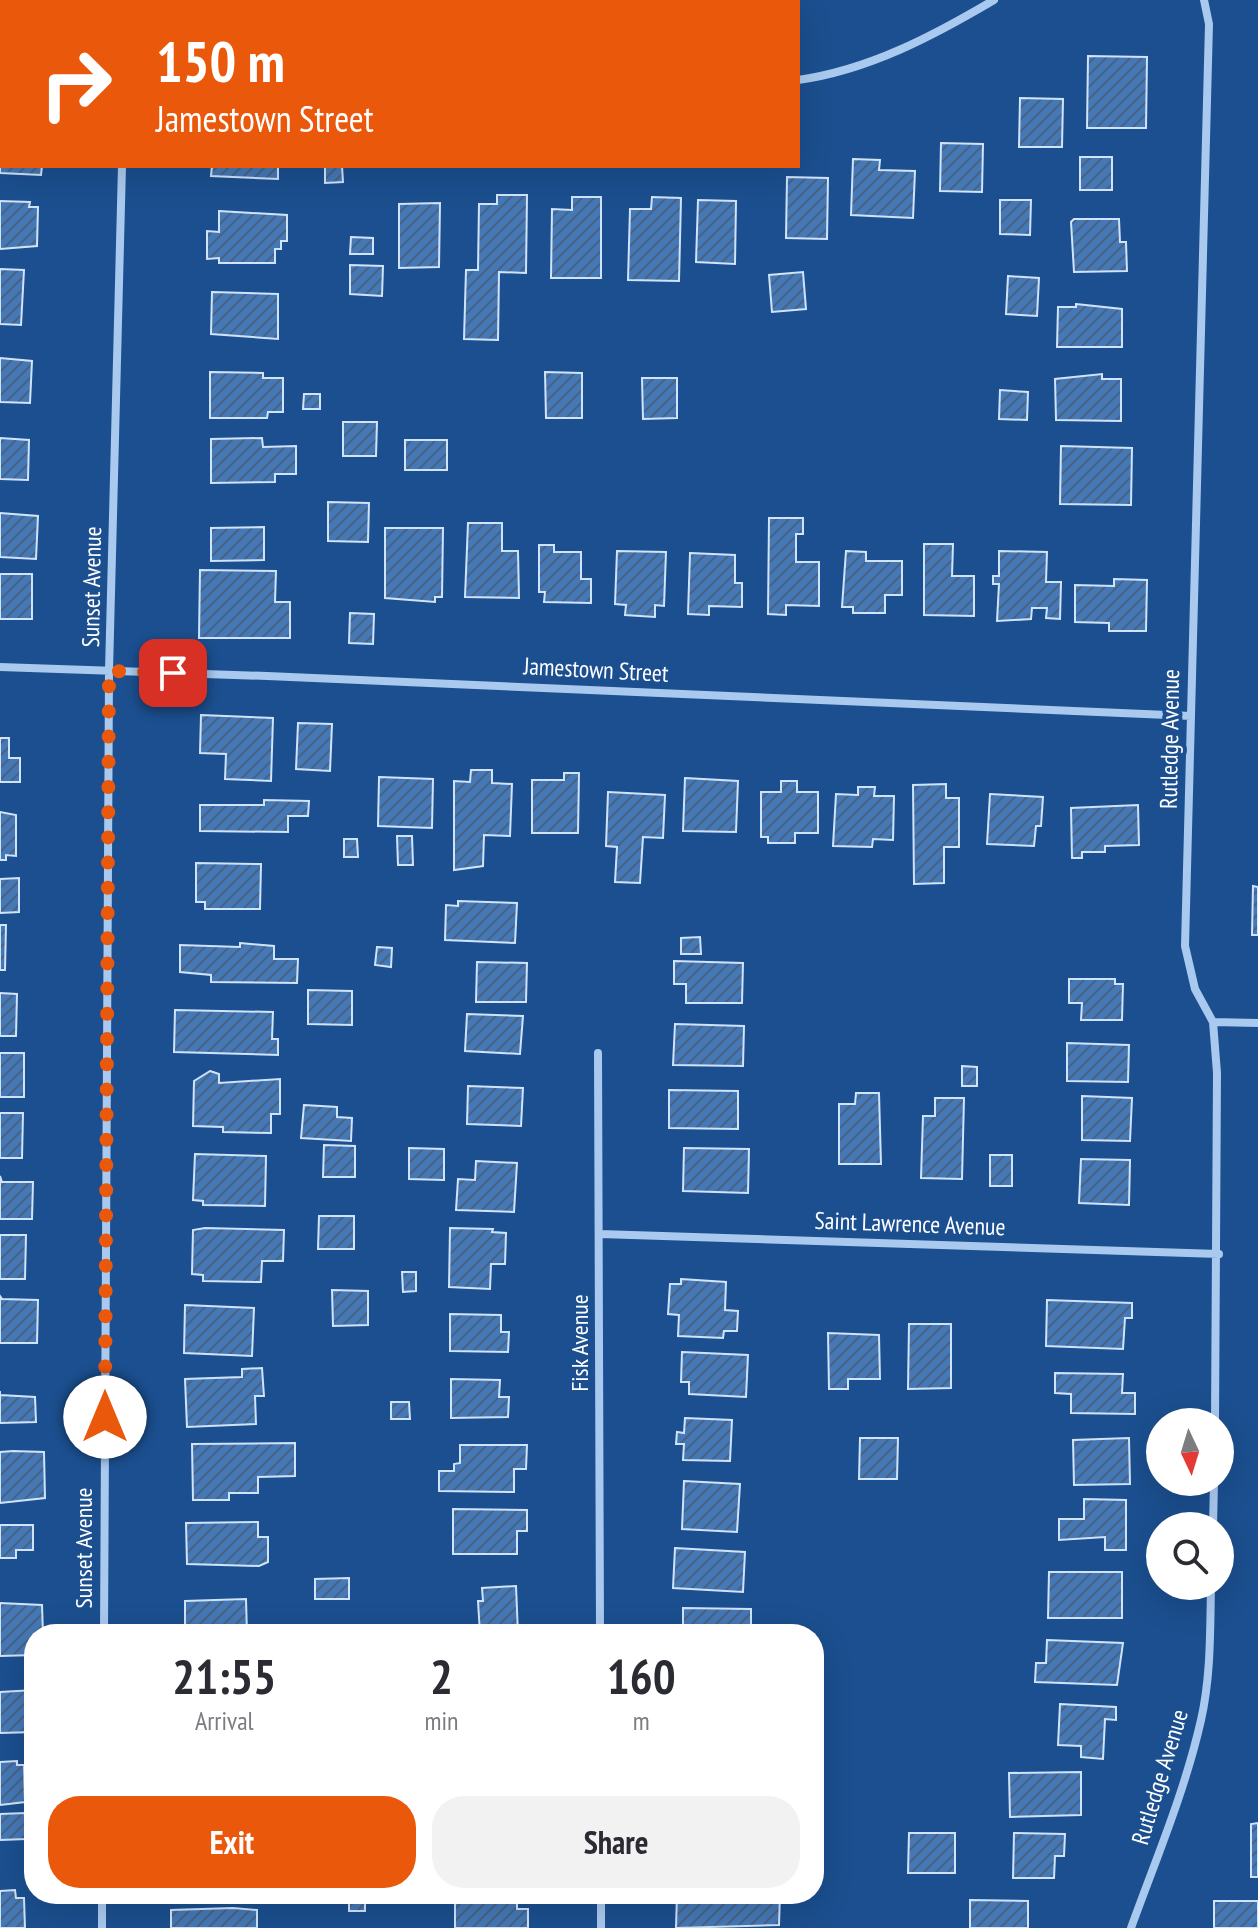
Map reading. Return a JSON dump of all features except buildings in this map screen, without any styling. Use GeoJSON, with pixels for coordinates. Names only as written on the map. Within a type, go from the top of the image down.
{"type":"FeatureCollection","features":[{"type":"Feature","properties":{"kind":"street"},"geometry":{"type":"LineString","coordinates":[[800,79],[881,58],[941,31],[994,0]]}},
{"type":"Feature","properties":{"kind":"street","name":"Rutledge Avenue"},"geometry":{"type":"LineString","coordinates":[[1204,0],[1209,24],[1185,946],[1195,989],[1213,1022],[1219,1254],[1215,1408]]}},
{"type":"Feature","properties":{"kind":"street","name":"Sunset Avenue"},"geometry":{"type":"LineString","coordinates":[[104,1624],[109,671],[122,168]]}},
{"type":"Feature","properties":{"kind":"street","name":"Jamestown Street"},"geometry":{"type":"LineString","coordinates":[[0,667],[1191,716]]}},
{"type":"Feature","properties":{"kind":"street"},"geometry":{"type":"LineString","coordinates":[[1213,1022],[1258,1023]]}},
{"type":"Feature","properties":{"kind":"street","name":"Fisk Avenue"},"geometry":{"type":"LineString","coordinates":[[598,1053],[600,1624]]}},
{"type":"Feature","properties":{"kind":"street","name":"Saint Lawrence Avenue"},"geometry":{"type":"LineString","coordinates":[[600,1234],[1219,1254]]}},
{"type":"Feature","properties":{"kind":"street","name":"Rutledge Avenue"},"geometry":{"type":"LineString","coordinates":[[1131,1928],[1186,1777],[1202,1717],[1210,1655],[1211,1600]]}},
{"type":"Feature","properties":{"kind":"street"},"geometry":{"type":"LineString","coordinates":[[102,1904],[102,1928]]}},
{"type":"Feature","properties":{"kind":"street"},"geometry":{"type":"LineString","coordinates":[[601,1904],[601,1928]]}},
{"type":"Feature","properties":{"kind":"route"},"geometry":{"type":"LineString","coordinates":[[105,1417],[109,671],[173,673]]}}]}
